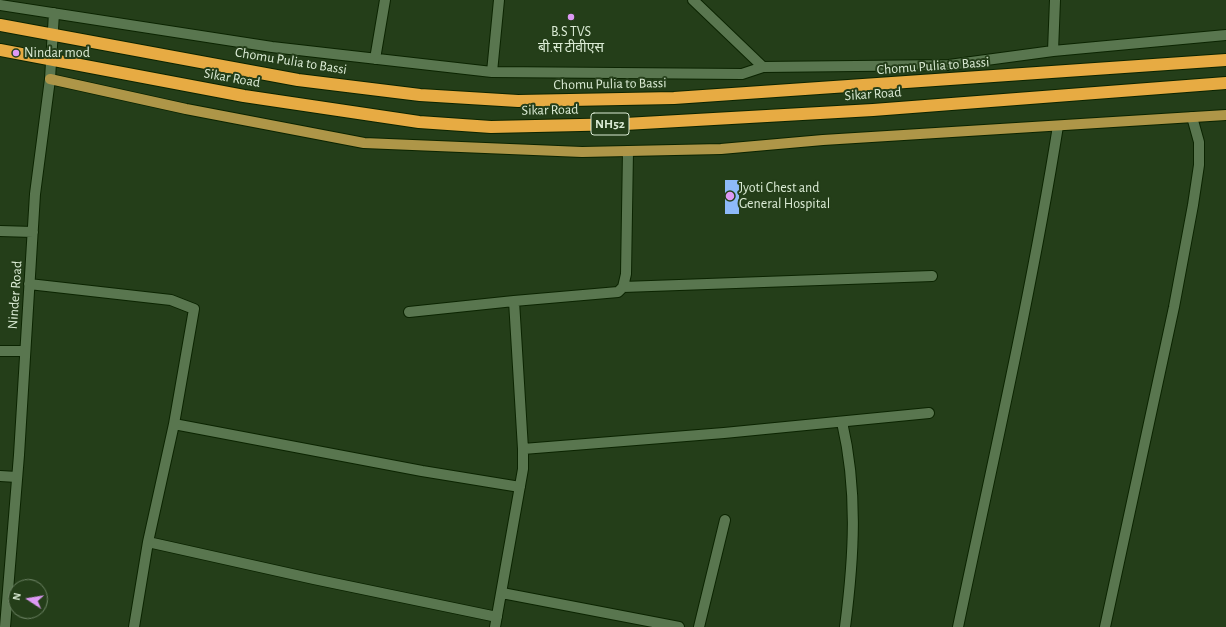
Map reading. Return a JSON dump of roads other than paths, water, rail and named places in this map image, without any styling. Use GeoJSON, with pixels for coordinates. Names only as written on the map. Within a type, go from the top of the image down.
{"type":"FeatureCollection","features":[{"type":"Feature","properties":{"kind":"highway","name":"Chomu Pulia to Bassi"},"geometry":{"type":"LineString","coordinates":[[0,25],[298,80],[420,95],[518,101],[674,98],[1226,60]]}},
{"type":"Feature","properties":{"kind":"highway","name":"Sikar Road"},"geometry":{"type":"LineString","coordinates":[[0,50],[251,97],[420,122],[491,127],[625,124],[872,110],[1226,83]]}},
{"type":"Feature","properties":{"kind":"main road"},"geometry":{"type":"LineString","coordinates":[[50,80],[186,109],[364,143],[582,152],[721,149],[823,140],[1226,115]]}},
{"type":"Feature","properties":{"kind":"street"},"geometry":{"type":"LineString","coordinates":[[375,59],[385,0]]}},
{"type":"Feature","properties":{"kind":"street"},"geometry":{"type":"LineString","coordinates":[[492,72],[499,0]]}},
{"type":"Feature","properties":{"kind":"street"},"geometry":{"type":"LineString","coordinates":[[693,0],[763,67]]}},
{"type":"Feature","properties":{"kind":"street"},"geometry":{"type":"LineString","coordinates":[[1052,51],[1055,0]]}},
{"type":"Feature","properties":{"kind":"street"},"geometry":{"type":"LineString","coordinates":[[0,5],[272,47],[492,72],[742,74],[763,67],[949,65],[1052,51],[1226,35]]}},
{"type":"Feature","properties":{"kind":"street","name":"Ninder Road"},"geometry":{"type":"LineString","coordinates":[[5,627],[4,597],[17,477],[35,194],[50,80],[50,59],[54,14]]}},
{"type":"Feature","properties":{"kind":"street"},"geometry":{"type":"LineString","coordinates":[[1105,627],[1174,307],[1194,205],[1199,165],[1199,142],[1192,117]]}},
{"type":"Feature","properties":{"kind":"street"},"geometry":{"type":"LineString","coordinates":[[958,627],[1023,325],[1044,218],[1058,126]]}},
{"type":"Feature","properties":{"kind":"street"},"geometry":{"type":"LineString","coordinates":[[409,312],[618,292],[622,287],[626,274],[628,151]]}},
{"type":"Feature","properties":{"kind":"street"},"geometry":{"type":"LineString","coordinates":[[0,232],[33,232]]}},
{"type":"Feature","properties":{"kind":"street"},"geometry":{"type":"LineString","coordinates":[[622,287],[932,276]]}},
{"type":"Feature","properties":{"kind":"street"},"geometry":{"type":"LineString","coordinates":[[29,284],[171,300],[194,310],[174,424],[148,542],[134,627]]}},
{"type":"Feature","properties":{"kind":"street"},"geometry":{"type":"LineString","coordinates":[[148,542],[496,622],[520,487],[523,449],[514,301]]}},
{"type":"Feature","properties":{"kind":"street"},"geometry":{"type":"LineString","coordinates":[[0,351],[25,351]]}},
{"type":"Feature","properties":{"kind":"street"},"geometry":{"type":"LineString","coordinates":[[523,449],[842,422],[929,413]]}},
{"type":"Feature","properties":{"kind":"street"},"geometry":{"type":"LineString","coordinates":[[842,422],[849,454],[854,549],[845,627]]}},
{"type":"Feature","properties":{"kind":"street"},"geometry":{"type":"LineString","coordinates":[[174,424],[422,471],[520,487]]}},
{"type":"Feature","properties":{"kind":"street"},"geometry":{"type":"LineString","coordinates":[[0,476],[17,477]]}},
{"type":"Feature","properties":{"kind":"street"},"geometry":{"type":"LineString","coordinates":[[699,627],[725,520]]}},
{"type":"Feature","properties":{"kind":"street"},"geometry":{"type":"LineString","coordinates":[[502,593],[679,627]]}},
{"type":"Feature","properties":{"kind":"place","name":"B.S TVS बी.स टीवीएस"},"geometry":{"type":"Point","coordinates":[571,17]}},
{"type":"Feature","properties":{"kind":"place","name":"Nindar mod"},"geometry":{"type":"Point","coordinates":[16,53]}},
{"type":"Feature","properties":{"kind":"place","name":"Jyoti Chest and General Hospital"},"geometry":{"type":"Point","coordinates":[730,196]}}]}
